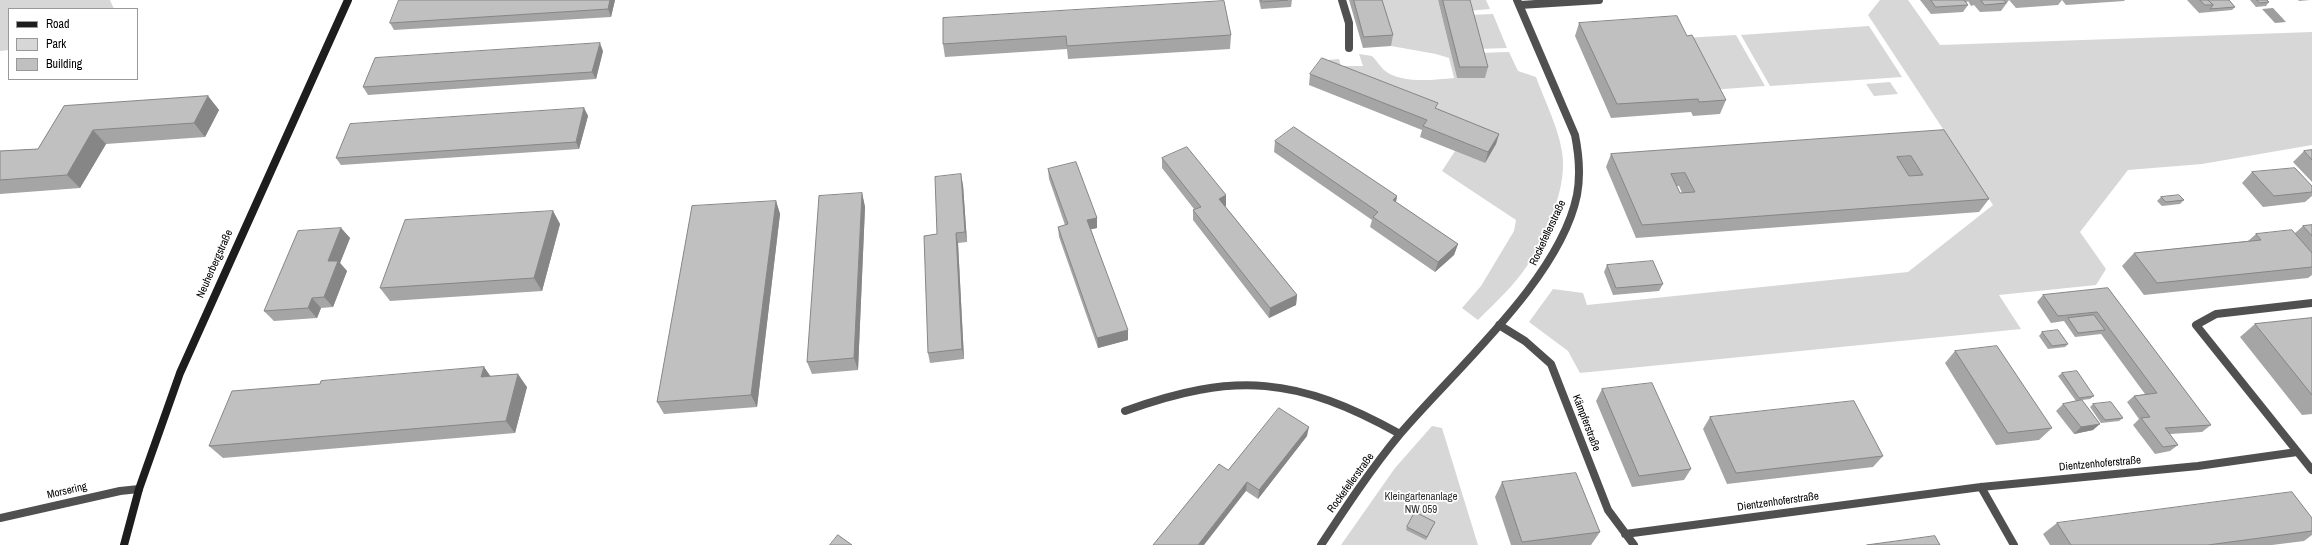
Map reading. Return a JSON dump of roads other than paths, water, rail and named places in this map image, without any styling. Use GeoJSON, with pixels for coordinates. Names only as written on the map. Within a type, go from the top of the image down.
{"type":"FeatureCollection","features":[{"type":"Feature","properties":{"kind":"main road","name":"Neuherbergstraße"},"geometry":{"type":"LineString","coordinates":[[124,545],[139,489],[180,373],[348,0]]}},
{"type":"Feature","properties":{"kind":"street"},"geometry":{"type":"LineString","coordinates":[[1342,0],[1349,23],[1349,48]]}},
{"type":"Feature","properties":{"kind":"street"},"geometry":{"type":"LineString","coordinates":[[1518,3],[1599,0]]}},
{"type":"Feature","properties":{"kind":"street","name":"Rockefellerstraße"},"geometry":{"type":"LineString","coordinates":[[1321,545],[1400,434],[1499,324],[1542,273],[1564,230],[1576,200],[1580,158],[1575,135],[1518,3]]}},
{"type":"Feature","properties":{"kind":"street"},"geometry":{"type":"LineString","coordinates":[[2312,303],[2216,314],[2196,325],[2312,470]]}},
{"type":"Feature","properties":{"kind":"street","name":"Kämpferstraße"},"geometry":{"type":"LineString","coordinates":[[1499,324],[1525,341],[1551,364],[1608,510],[1634,545]]}},
{"type":"Feature","properties":{"kind":"street"},"geometry":{"type":"LineString","coordinates":[[1125,411],[1158,397],[1206,386],[1233,384],[1266,385],[1302,390],[1337,402],[1374,418],[1400,434]]}},
{"type":"Feature","properties":{"kind":"street","name":"Dientzenhoferstraße"},"geometry":{"type":"LineString","coordinates":[[1625,534],[1981,487],[2198,466],[2297,452]]}},
{"type":"Feature","properties":{"kind":"street"},"geometry":{"type":"LineString","coordinates":[[1981,487],[2014,545]]}},
{"type":"Feature","properties":{"kind":"street","name":"Morsering"},"geometry":{"type":"LineString","coordinates":[[0,518],[120,491],[139,489]]}},
{"type":"Feature","properties":{"kind":"park label","name":"Kleingartenanlage NW 059"},"geometry":{"type":"Point","coordinates":[1421,503]}}]}
